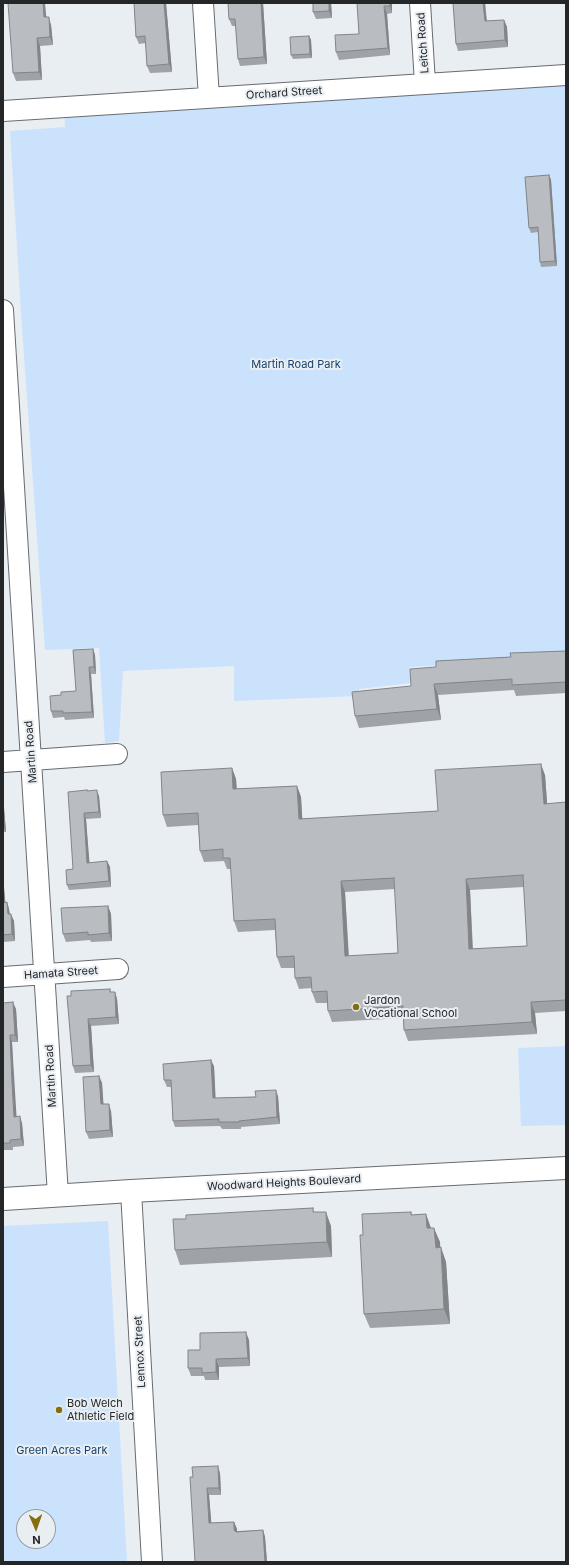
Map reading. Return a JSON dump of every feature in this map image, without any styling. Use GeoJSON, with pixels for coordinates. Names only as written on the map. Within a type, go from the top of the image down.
{"type":"FeatureCollection","features":[{"type":"Feature","properties":{"kind":"street"},"geometry":{"type":"LineString","coordinates":[[203,3],[209,98]]}},
{"type":"Feature","properties":{"kind":"street","name":"Leitch Road"},"geometry":{"type":"LineString","coordinates":[[420,3],[425,83]]}},
{"type":"Feature","properties":{"kind":"street","name":"Orchard Street"},"geometry":{"type":"LineString","coordinates":[[3,111],[566,74]]}},
{"type":"Feature","properties":{"kind":"street","name":"Martin Road"},"geometry":{"type":"LineString","coordinates":[[3,310],[11,549],[32,760],[58,1195]]}},
{"type":"Feature","properties":{"kind":"street"},"geometry":{"type":"LineString","coordinates":[[3,762],[117,754]]}},
{"type":"Feature","properties":{"kind":"street","name":"Hamata Street"},"geometry":{"type":"LineString","coordinates":[[3,976],[118,969]]}},
{"type":"Feature","properties":{"kind":"street","name":"Woodward Heights Boulevard"},"geometry":{"type":"LineString","coordinates":[[3,1199],[131,1190],[566,1168]]}},
{"type":"Feature","properties":{"kind":"street","name":"Lennox Street"},"geometry":{"type":"LineString","coordinates":[[131,1190],[152,1562]]}},
{"type":"Feature","properties":{"kind":"green space","name":"Martin Road Park"},"geometry":{"type":"Polygon","coordinates":[[[566,75],[566,659],[410,667],[411,683],[359,689],[358,696],[234,701],[234,666],[123,671],[119,741],[105,743],[99,648],[45,650],[21,314],[10,131],[65,127],[64,107],[566,75]]]}},
{"type":"Feature","properties":{"kind":"green space"},"geometry":{"type":"Polygon","coordinates":[[[566,1046],[566,1125],[521,1126],[518,1048],[566,1046]]]}},
{"type":"Feature","properties":{"kind":"green space","name":"Green Acres Park"},"geometry":{"type":"Polygon","coordinates":[[[108,1221],[127,1562],[3,1562],[3,1226],[108,1221]]]}},
{"type":"Feature","properties":{"kind":"building"},"geometry":{"type":"Polygon","coordinates":[[[8,3],[43,3],[44,17],[49,17],[50,37],[37,38],[39,72],[13,73],[8,3]]]}},
{"type":"Feature","properties":{"kind":"building"},"geometry":{"type":"Polygon","coordinates":[[[134,3],[164,3],[169,64],[147,66],[145,36],[136,37],[134,3]]]}},
{"type":"Feature","properties":{"kind":"building"},"geometry":{"type":"Polygon","coordinates":[[[228,3],[261,3],[264,57],[238,59],[235,19],[229,19],[228,3]]]}},
{"type":"Feature","properties":{"kind":"building"},"geometry":{"type":"Polygon","coordinates":[[[313,3],[329,3],[329,11],[313,12],[313,3]]]}},
{"type":"Feature","properties":{"kind":"building"},"geometry":{"type":"Polygon","coordinates":[[[357,3],[390,3],[390,6],[384,6],[388,48],[336,52],[335,35],[359,34],[357,3]]]}},
{"type":"Feature","properties":{"kind":"building"},"geometry":{"type":"Polygon","coordinates":[[[453,3],[483,3],[485,21],[504,20],[505,40],[456,44],[453,3]]]}},
{"type":"Feature","properties":{"kind":"building"},"geometry":{"type":"Polygon","coordinates":[[[309,36],[310,54],[291,55],[290,37],[309,36]]]}},
{"type":"Feature","properties":{"kind":"building"},"geometry":{"type":"Polygon","coordinates":[[[549,175],[555,261],[540,262],[538,227],[529,228],[525,177],[549,175]]]}},
{"type":"Feature","properties":{"kind":"building"},"geometry":{"type":"Polygon","coordinates":[[[93,649],[94,667],[89,667],[92,712],[63,713],[63,711],[51,711],[50,696],[61,695],[61,692],[76,691],[73,650],[93,649]]]}},
{"type":"Feature","properties":{"kind":"building"},"geometry":{"type":"Polygon","coordinates":[[[566,651],[566,682],[512,685],[512,679],[434,684],[437,709],[355,716],[352,692],[411,686],[410,669],[436,667],[436,661],[511,657],[510,653],[566,651]]]}},
{"type":"Feature","properties":{"kind":"building"},"geometry":{"type":"Polygon","coordinates":[[[541,764],[544,804],[566,802],[566,1000],[531,1002],[532,1022],[404,1030],[403,1006],[328,1011],[327,991],[312,992],[311,977],[295,978],[294,956],[277,957],[275,919],[234,921],[230,858],[223,858],[223,849],[200,851],[198,813],[163,815],[161,772],[232,768],[233,789],[297,786],[299,819],[438,811],[435,770],[541,764]],[[523,875],[466,879],[469,949],[527,946],[523,875]],[[394,878],[341,881],[345,956],[398,953],[394,878]]]}},
{"type":"Feature","properties":{"kind":"building"},"geometry":{"type":"Polygon","coordinates":[[[97,790],[99,812],[84,813],[87,863],[107,861],[109,881],[67,885],[66,870],[73,869],[68,792],[97,790]]]}},
{"type":"Feature","properties":{"kind":"building"},"geometry":{"type":"Polygon","coordinates":[[[7,902],[8,914],[11,914],[12,934],[3,935],[3,903],[7,902]]]}},
{"type":"Feature","properties":{"kind":"building"},"geometry":{"type":"Polygon","coordinates":[[[108,906],[109,933],[88,935],[88,932],[63,934],[61,908],[108,906]]]}},
{"type":"Feature","properties":{"kind":"building"},"geometry":{"type":"Polygon","coordinates":[[[110,989],[110,992],[115,992],[116,1017],[88,1019],[91,1065],[73,1066],[67,996],[71,996],[71,991],[110,989]]]}},
{"type":"Feature","properties":{"kind":"building"},"geometry":{"type":"Polygon","coordinates":[[[13,1002],[15,1035],[10,1035],[12,1083],[14,1117],[20,1116],[21,1139],[10,1140],[10,1143],[3,1143],[3,1003],[13,1002]]]}},
{"type":"Feature","properties":{"kind":"building"},"geometry":{"type":"Polygon","coordinates":[[[211,1060],[213,1098],[256,1097],[255,1091],[276,1090],[277,1117],[239,1122],[219,1122],[219,1119],[173,1121],[171,1080],[164,1080],[163,1064],[211,1060]]]}},
{"type":"Feature","properties":{"kind":"building"},"geometry":{"type":"Polygon","coordinates":[[[99,1076],[101,1104],[109,1104],[110,1130],[86,1132],[83,1077],[99,1076]]]}},
{"type":"Feature","properties":{"kind":"building"},"geometry":{"type":"Polygon","coordinates":[[[313,1208],[313,1212],[326,1212],[327,1242],[175,1250],[173,1219],[186,1219],[186,1215],[313,1208]]]}},
{"type":"Feature","properties":{"kind":"building"},"geometry":{"type":"Polygon","coordinates":[[[411,1212],[411,1215],[426,1214],[427,1228],[434,1228],[436,1248],[441,1247],[444,1309],[364,1314],[360,1235],[363,1235],[362,1214],[411,1212]]]}},
{"type":"Feature","properties":{"kind":"building"},"geometry":{"type":"Polygon","coordinates":[[[246,1332],[248,1358],[216,1359],[216,1372],[202,1373],[202,1368],[188,1368],[188,1350],[200,1350],[200,1333],[246,1332]]]}},
{"type":"Feature","properties":{"kind":"building"},"geometry":{"type":"Polygon","coordinates":[[[218,1466],[219,1488],[207,1488],[209,1523],[234,1522],[234,1530],[236,1532],[263,1530],[265,1562],[195,1562],[190,1477],[193,1477],[192,1467],[218,1466]]]}},
{"type":"Feature","properties":{"kind":"place","name":"Jardon Vocational School"},"geometry":{"type":"Point","coordinates":[356,1007]}},
{"type":"Feature","properties":{"kind":"place","name":"Bob Welch Athletic Field"},"geometry":{"type":"Point","coordinates":[59,1410]}}]}
